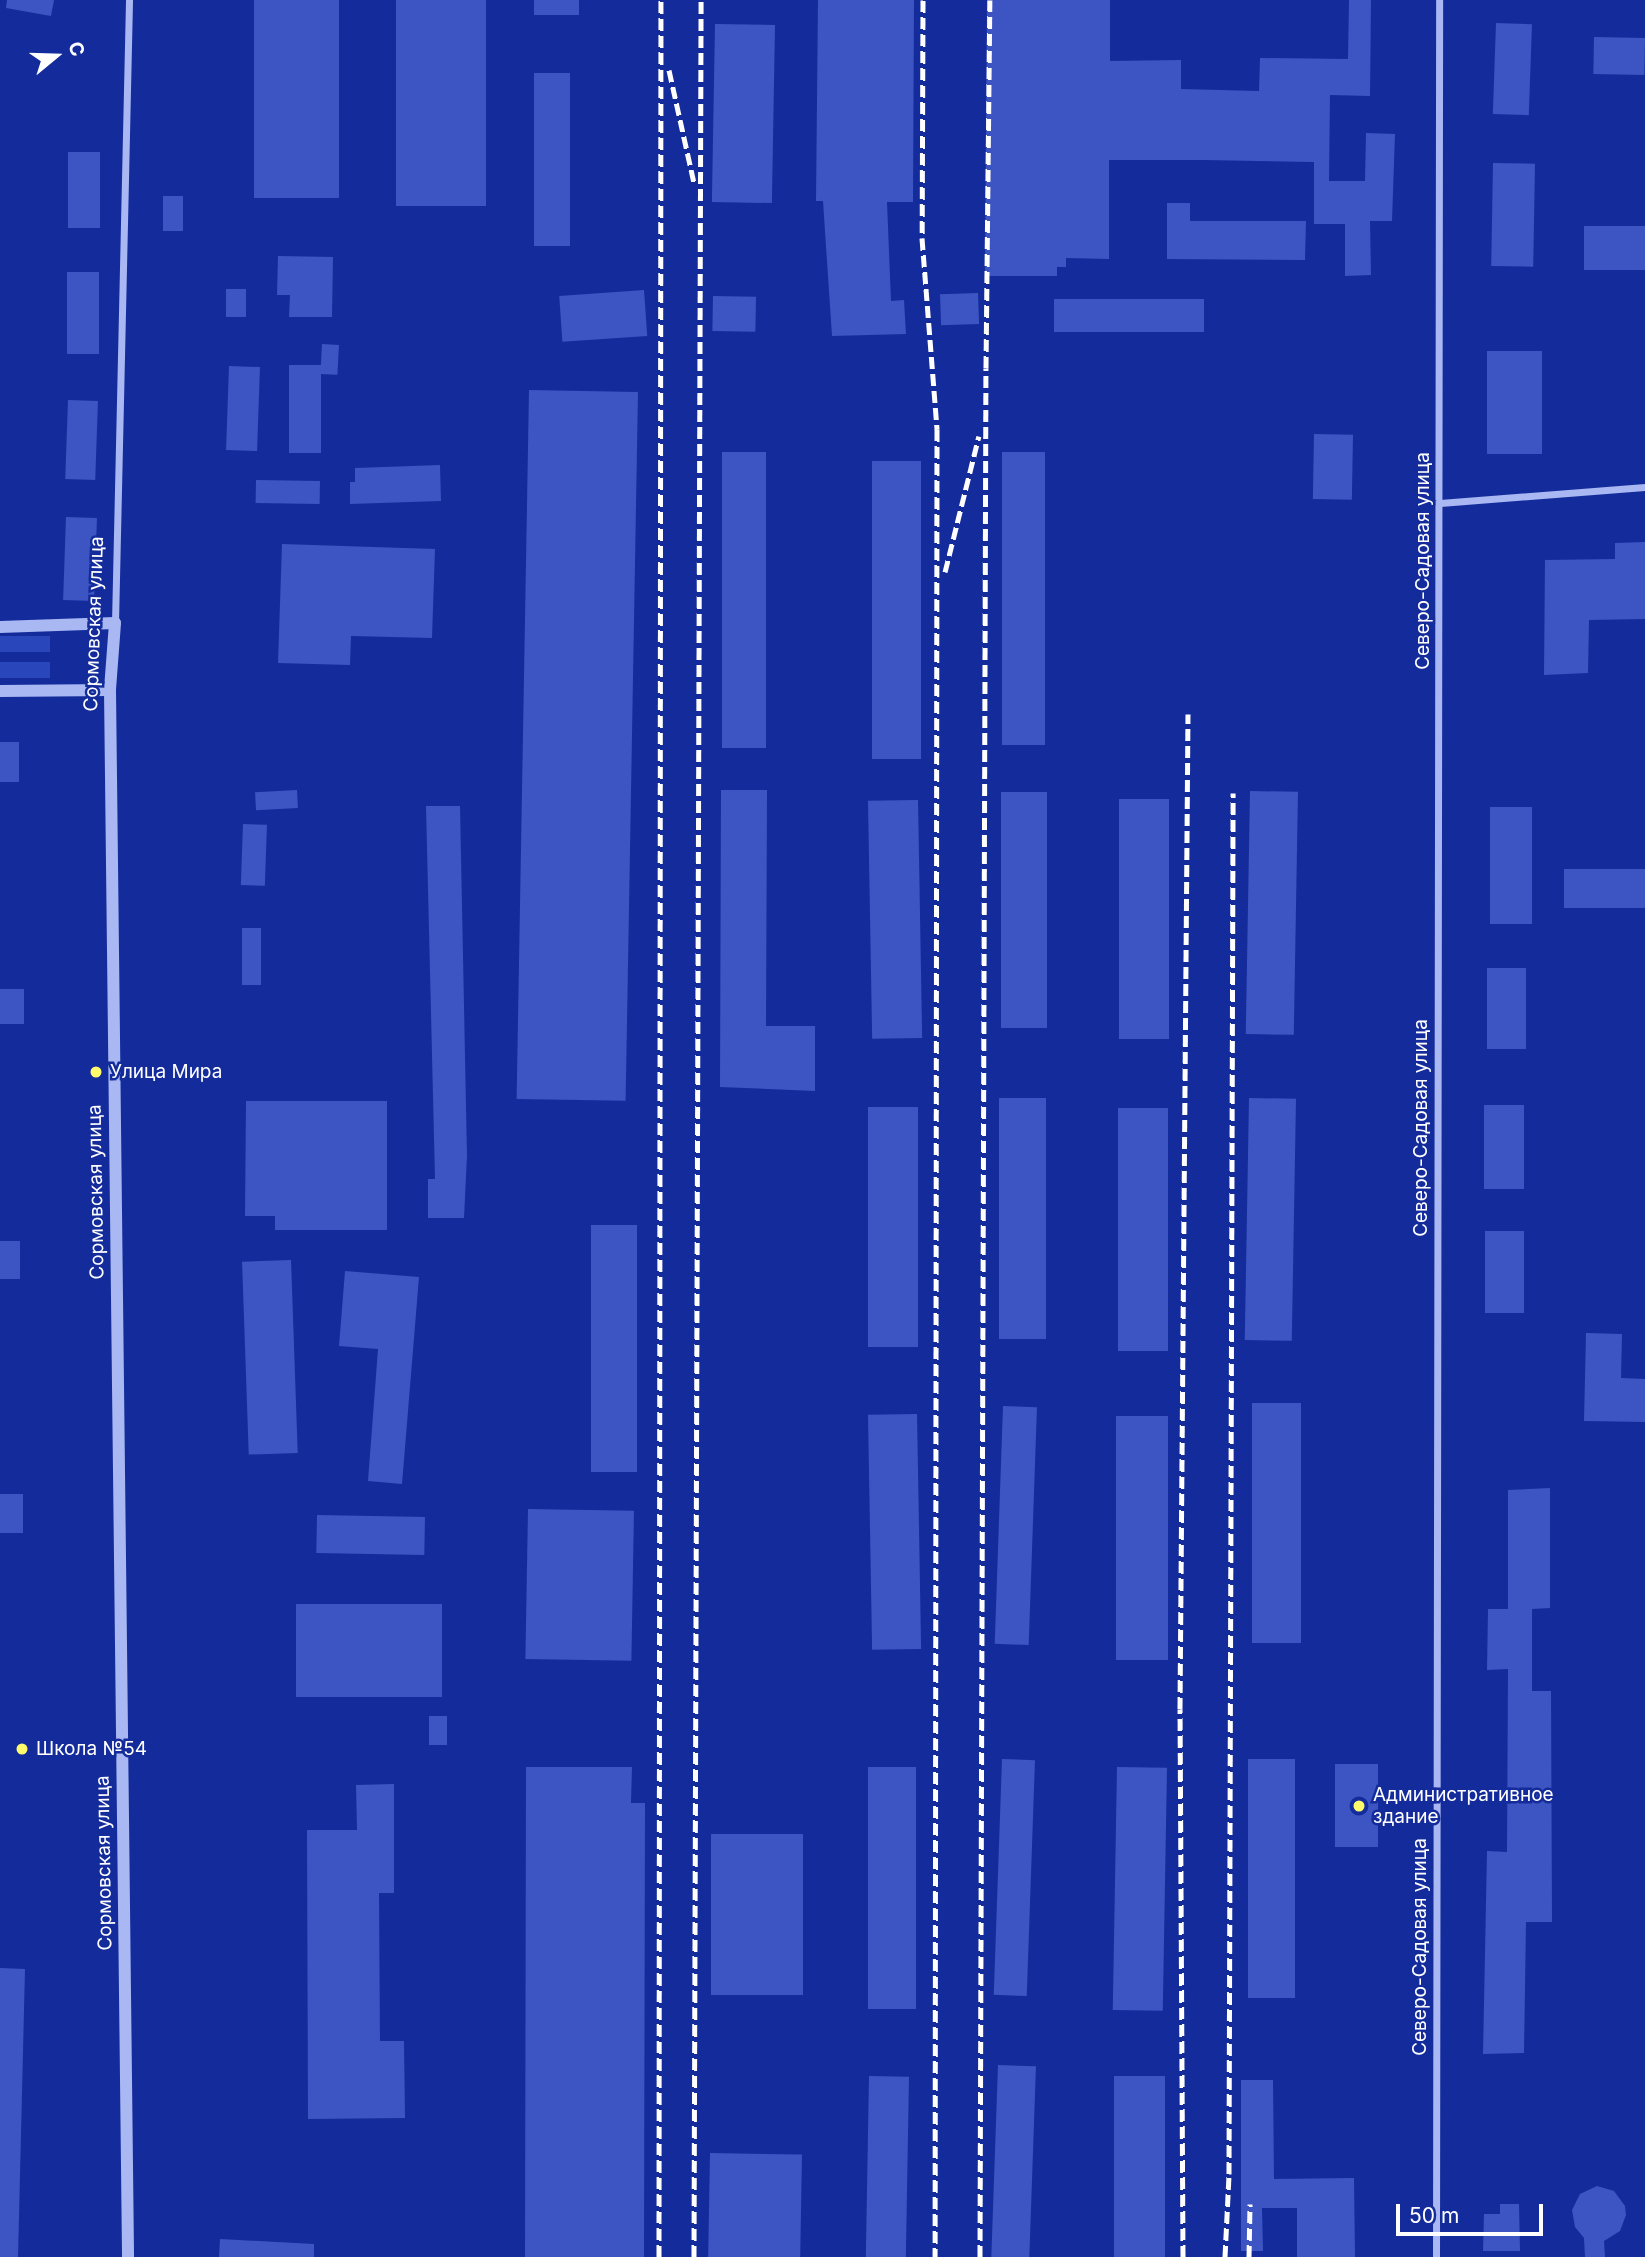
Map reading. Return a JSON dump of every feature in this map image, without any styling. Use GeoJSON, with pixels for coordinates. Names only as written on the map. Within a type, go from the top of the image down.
{"type":"FeatureCollection","features":[{"type":"Feature","properties":{"kind":"street","name":"Сормовская улица"},"geometry":{"type":"LineString","coordinates":[[128,2257],[110,690],[115,623],[129,0]]}},
{"type":"Feature","properties":{"kind":"street","name":"Северо-Садовая улица"},"geometry":{"type":"LineString","coordinates":[[1436,2257],[1439,0]]}},
{"type":"Feature","properties":{"kind":"street"},"geometry":{"type":"LineString","coordinates":[[1440,503],[1645,486]]}},
{"type":"Feature","properties":{"kind":"street"},"geometry":{"type":"LineString","coordinates":[[0,627],[115,623]]}},
{"type":"Feature","properties":{"kind":"street"},"geometry":{"type":"LineString","coordinates":[[0,691],[110,690]]}},
{"type":"Feature","properties":{"kind":"shaded area"},"geometry":{"type":"Polygon","coordinates":[[[0,636],[50,636],[50,652],[0,652],[0,636]]]}},
{"type":"Feature","properties":{"kind":"shaded area"},"geometry":{"type":"Polygon","coordinates":[[[0,662],[50,662],[50,678],[0,678],[0,662]]]}},
{"type":"Feature","properties":{"kind":"building"},"geometry":{"type":"Polygon","coordinates":[[[7,0],[54,0],[51,16],[6,8],[7,0]]]}},
{"type":"Feature","properties":{"kind":"building"},"geometry":{"type":"Polygon","coordinates":[[[254,0],[339,0],[339,198],[254,198],[254,0]]]}},
{"type":"Feature","properties":{"kind":"building"},"geometry":{"type":"Polygon","coordinates":[[[396,0],[486,0],[486,206],[396,206],[396,0]]]}},
{"type":"Feature","properties":{"kind":"building"},"geometry":{"type":"Polygon","coordinates":[[[534,0],[579,0],[579,15],[534,15],[534,0]]]}},
{"type":"Feature","properties":{"kind":"building"},"geometry":{"type":"Polygon","coordinates":[[[818,0],[914,0],[913,202],[887,202],[891,301],[904,300],[906,334],[832,336],[823,201],[816,201],[818,0]]]}},
{"type":"Feature","properties":{"kind":"building"},"geometry":{"type":"Polygon","coordinates":[[[987,0],[1110,0],[1110,61],[1181,60],[1181,89],[1259,91],[1260,58],[1348,59],[1349,0],[1371,0],[1370,96],[1330,95],[1329,181],[1365,181],[1366,133],[1395,134],[1392,221],[1370,221],[1371,275],[1345,276],[1345,224],[1314,224],[1314,162],[1109,160],[1109,259],[1066,258],[1066,267],[1057,267],[1057,276],[985,276],[987,0]]]}},
{"type":"Feature","properties":{"kind":"building"},"geometry":{"type":"Polygon","coordinates":[[[1496,23],[1532,24],[1529,115],[1493,114],[1496,23]]]}},
{"type":"Feature","properties":{"kind":"building"},"geometry":{"type":"Polygon","coordinates":[[[715,24],[775,25],[772,203],[712,202],[715,24]]]}},
{"type":"Feature","properties":{"kind":"building"},"geometry":{"type":"Polygon","coordinates":[[[1594,37],[1645,38],[1644,75],[1593,74],[1594,37]]]}},
{"type":"Feature","properties":{"kind":"building"},"geometry":{"type":"Polygon","coordinates":[[[534,73],[570,73],[570,246],[534,246],[534,73]]]}},
{"type":"Feature","properties":{"kind":"building"},"geometry":{"type":"Polygon","coordinates":[[[68,152],[100,152],[100,228],[68,228],[68,152]]]}},
{"type":"Feature","properties":{"kind":"building"},"geometry":{"type":"Polygon","coordinates":[[[1493,163],[1535,164],[1533,267],[1491,266],[1493,163]]]}},
{"type":"Feature","properties":{"kind":"building"},"geometry":{"type":"Polygon","coordinates":[[[163,196],[183,196],[183,231],[163,231],[163,196]]]}},
{"type":"Feature","properties":{"kind":"building"},"geometry":{"type":"Polygon","coordinates":[[[1167,203],[1190,203],[1190,221],[1306,221],[1305,260],[1167,259],[1167,203]]]}},
{"type":"Feature","properties":{"kind":"building"},"geometry":{"type":"Polygon","coordinates":[[[1584,226],[1645,226],[1645,270],[1584,270],[1584,226]]]}},
{"type":"Feature","properties":{"kind":"building"},"geometry":{"type":"Polygon","coordinates":[[[278,256],[333,257],[332,317],[289,317],[290,295],[277,295],[278,256]]]}},
{"type":"Feature","properties":{"kind":"building"},"geometry":{"type":"Polygon","coordinates":[[[67,272],[99,272],[99,354],[67,354],[67,272]]]}},
{"type":"Feature","properties":{"kind":"building"},"geometry":{"type":"Polygon","coordinates":[[[226,289],[246,289],[246,317],[226,317],[226,289]]]}},
{"type":"Feature","properties":{"kind":"building"},"geometry":{"type":"Polygon","coordinates":[[[644,290],[647,336],[562,342],[559,296],[644,290]]]}},
{"type":"Feature","properties":{"kind":"building"},"geometry":{"type":"Polygon","coordinates":[[[978,293],[979,324],[941,325],[940,294],[978,293]]]}},
{"type":"Feature","properties":{"kind":"building"},"geometry":{"type":"Polygon","coordinates":[[[713,296],[756,297],[755,332],[712,331],[713,296]]]}},
{"type":"Feature","properties":{"kind":"building"},"geometry":{"type":"Polygon","coordinates":[[[1054,299],[1204,299],[1204,332],[1054,332],[1054,299]]]}},
{"type":"Feature","properties":{"kind":"building"},"geometry":{"type":"Polygon","coordinates":[[[322,344],[339,345],[337,375],[320,374],[322,344]]]}},
{"type":"Feature","properties":{"kind":"building"},"geometry":{"type":"Polygon","coordinates":[[[1487,351],[1542,351],[1542,454],[1487,454],[1487,351]]]}},
{"type":"Feature","properties":{"kind":"building"},"geometry":{"type":"Polygon","coordinates":[[[289,365],[321,365],[321,453],[289,453],[289,365]]]}},
{"type":"Feature","properties":{"kind":"building"},"geometry":{"type":"Polygon","coordinates":[[[229,366],[260,367],[257,451],[226,450],[229,366]]]}},
{"type":"Feature","properties":{"kind":"building"},"geometry":{"type":"Polygon","coordinates":[[[529,390],[638,392],[626,1101],[517,1099],[529,390]]]}},
{"type":"Feature","properties":{"kind":"building"},"geometry":{"type":"Polygon","coordinates":[[[68,400],[98,401],[95,480],[65,479],[68,400]]]}},
{"type":"Feature","properties":{"kind":"building"},"geometry":{"type":"Polygon","coordinates":[[[1314,434],[1353,435],[1352,500],[1313,499],[1314,434]]]}},
{"type":"Feature","properties":{"kind":"building"},"geometry":{"type":"Polygon","coordinates":[[[722,452],[766,452],[766,748],[722,748],[722,452]]]}},
{"type":"Feature","properties":{"kind":"building"},"geometry":{"type":"Polygon","coordinates":[[[1002,452],[1045,452],[1045,745],[1002,745],[1002,452]]]}},
{"type":"Feature","properties":{"kind":"building"},"geometry":{"type":"Polygon","coordinates":[[[872,461],[921,461],[921,759],[872,759],[872,461]]]}},
{"type":"Feature","properties":{"kind":"building"},"geometry":{"type":"Polygon","coordinates":[[[440,465],[441,501],[350,504],[350,482],[355,482],[355,468],[440,465]]]}},
{"type":"Feature","properties":{"kind":"building"},"geometry":{"type":"Polygon","coordinates":[[[256,480],[320,481],[320,504],[256,503],[256,480]]]}},
{"type":"Feature","properties":{"kind":"building"},"geometry":{"type":"Polygon","coordinates":[[[66,517],[97,518],[94,601],[63,600],[66,517]]]}},
{"type":"Feature","properties":{"kind":"building"},"geometry":{"type":"Polygon","coordinates":[[[1645,542],[1645,619],[1589,620],[1588,673],[1544,675],[1545,560],[1615,559],[1615,543],[1645,542]]]}},
{"type":"Feature","properties":{"kind":"building"},"geometry":{"type":"Polygon","coordinates":[[[282,544],[435,549],[432,638],[351,636],[350,665],[278,663],[282,544]]]}},
{"type":"Feature","properties":{"kind":"building"},"geometry":{"type":"Polygon","coordinates":[[[0,742],[19,742],[19,782],[0,782],[0,742]]]}},
{"type":"Feature","properties":{"kind":"building"},"geometry":{"type":"Polygon","coordinates":[[[297,790],[298,808],[256,810],[255,792],[297,790]]]}},
{"type":"Feature","properties":{"kind":"building"},"geometry":{"type":"Polygon","coordinates":[[[721,790],[767,790],[766,1026],[815,1026],[815,1091],[720,1087],[721,790]]]}},
{"type":"Feature","properties":{"kind":"building"},"geometry":{"type":"Polygon","coordinates":[[[1250,791],[1298,792],[1294,1035],[1246,1034],[1250,791]]]}},
{"type":"Feature","properties":{"kind":"building"},"geometry":{"type":"Polygon","coordinates":[[[1001,792],[1047,792],[1047,1028],[1001,1028],[1001,792]]]}},
{"type":"Feature","properties":{"kind":"building"},"geometry":{"type":"Polygon","coordinates":[[[1119,799],[1169,799],[1169,1039],[1119,1039],[1119,799]]]}},
{"type":"Feature","properties":{"kind":"building"},"geometry":{"type":"Polygon","coordinates":[[[918,800],[922,1038],[872,1039],[868,801],[918,800]]]}},
{"type":"Feature","properties":{"kind":"building"},"geometry":{"type":"Polygon","coordinates":[[[426,806],[460,806],[467,1156],[464,1218],[428,1218],[428,1179],[435,1179],[426,806]]]}},
{"type":"Feature","properties":{"kind":"building"},"geometry":{"type":"Polygon","coordinates":[[[1490,807],[1532,807],[1532,924],[1490,924],[1490,807]]]}},
{"type":"Feature","properties":{"kind":"building"},"geometry":{"type":"Polygon","coordinates":[[[243,824],[267,825],[265,886],[241,885],[243,824]]]}},
{"type":"Feature","properties":{"kind":"building"},"geometry":{"type":"Polygon","coordinates":[[[1564,869],[1645,869],[1645,908],[1564,908],[1564,869]]]}},
{"type":"Feature","properties":{"kind":"building"},"geometry":{"type":"Polygon","coordinates":[[[242,928],[261,928],[261,985],[242,985],[242,928]]]}},
{"type":"Feature","properties":{"kind":"building"},"geometry":{"type":"Polygon","coordinates":[[[1487,968],[1526,968],[1526,1049],[1487,1049],[1487,968]]]}},
{"type":"Feature","properties":{"kind":"building"},"geometry":{"type":"Polygon","coordinates":[[[0,989],[24,989],[24,1024],[0,1024],[0,989]]]}},
{"type":"Feature","properties":{"kind":"building"},"geometry":{"type":"Polygon","coordinates":[[[999,1098],[1046,1098],[1046,1339],[999,1339],[999,1098]]]}},
{"type":"Feature","properties":{"kind":"building"},"geometry":{"type":"Polygon","coordinates":[[[1249,1098],[1296,1099],[1292,1341],[1245,1340],[1249,1098]]]}},
{"type":"Feature","properties":{"kind":"building"},"geometry":{"type":"Polygon","coordinates":[[[246,1101],[387,1101],[387,1230],[275,1230],[275,1216],[245,1216],[246,1101]]]}},
{"type":"Feature","properties":{"kind":"building"},"geometry":{"type":"Polygon","coordinates":[[[1484,1105],[1524,1105],[1524,1189],[1484,1189],[1484,1105]]]}},
{"type":"Feature","properties":{"kind":"building"},"geometry":{"type":"Polygon","coordinates":[[[868,1107],[918,1107],[918,1347],[868,1347],[868,1107]]]}},
{"type":"Feature","properties":{"kind":"building"},"geometry":{"type":"Polygon","coordinates":[[[1118,1108],[1168,1108],[1168,1351],[1118,1351],[1118,1108]]]}},
{"type":"Feature","properties":{"kind":"building"},"geometry":{"type":"Polygon","coordinates":[[[591,1225],[637,1225],[637,1472],[591,1472],[591,1225]]]}},
{"type":"Feature","properties":{"kind":"building"},"geometry":{"type":"Polygon","coordinates":[[[1485,1231],[1524,1231],[1524,1313],[1485,1313],[1485,1231]]]}},
{"type":"Feature","properties":{"kind":"building"},"geometry":{"type":"Polygon","coordinates":[[[0,1241],[20,1241],[20,1279],[0,1279],[0,1241]]]}},
{"type":"Feature","properties":{"kind":"building"},"geometry":{"type":"Polygon","coordinates":[[[291,1260],[298,1453],[249,1455],[242,1262],[291,1260]]]}},
{"type":"Feature","properties":{"kind":"building"},"geometry":{"type":"Polygon","coordinates":[[[345,1271],[419,1277],[402,1484],[368,1481],[378,1349],[339,1346],[345,1271]]]}},
{"type":"Feature","properties":{"kind":"building"},"geometry":{"type":"Polygon","coordinates":[[[1586,1333],[1622,1334],[1621,1378],[1645,1379],[1645,1422],[1584,1421],[1586,1333]]]}},
{"type":"Feature","properties":{"kind":"building"},"geometry":{"type":"Polygon","coordinates":[[[1252,1403],[1301,1403],[1301,1643],[1252,1643],[1252,1403]]]}},
{"type":"Feature","properties":{"kind":"building"},"geometry":{"type":"Polygon","coordinates":[[[1003,1406],[1037,1407],[1029,1645],[995,1644],[1003,1406]]]}},
{"type":"Feature","properties":{"kind":"building"},"geometry":{"type":"Polygon","coordinates":[[[917,1414],[921,1649],[872,1650],[868,1415],[917,1414]]]}},
{"type":"Feature","properties":{"kind":"building"},"geometry":{"type":"Polygon","coordinates":[[[1116,1416],[1168,1416],[1168,1660],[1116,1660],[1116,1416]]]}},
{"type":"Feature","properties":{"kind":"building"},"geometry":{"type":"Polygon","coordinates":[[[1550,1488],[1550,1608],[1532,1609],[1532,1691],[1551,1691],[1552,1922],[1526,1922],[1524,2053],[1483,2054],[1487,1851],[1507,1852],[1508,1669],[1487,1670],[1488,1609],[1508,1609],[1508,1490],[1550,1488]]]}},
{"type":"Feature","properties":{"kind":"building"},"geometry":{"type":"Polygon","coordinates":[[[0,1494],[23,1494],[23,1533],[0,1533],[0,1494]]]}},
{"type":"Feature","properties":{"kind":"building"},"geometry":{"type":"Polygon","coordinates":[[[528,1509],[634,1511],[631,1661],[525,1659],[528,1509]]]}},
{"type":"Feature","properties":{"kind":"building"},"geometry":{"type":"Polygon","coordinates":[[[317,1515],[425,1517],[424,1555],[316,1553],[317,1515]]]}},
{"type":"Feature","properties":{"kind":"building"},"geometry":{"type":"Polygon","coordinates":[[[296,1604],[442,1604],[442,1697],[296,1697],[296,1604]]]}},
{"type":"Feature","properties":{"kind":"building"},"geometry":{"type":"Polygon","coordinates":[[[429,1716],[447,1716],[447,1745],[429,1745],[429,1716]]]}},
{"type":"Feature","properties":{"kind":"building"},"geometry":{"type":"Polygon","coordinates":[[[1002,1759],[1035,1760],[1027,1996],[994,1995],[1002,1759]]]}},
{"type":"Feature","properties":{"kind":"building"},"geometry":{"type":"Polygon","coordinates":[[[1248,1759],[1295,1759],[1295,1998],[1248,1998],[1248,1759]]]}},
{"type":"Feature","properties":{"kind":"building","name":"Административное здание"},"geometry":{"type":"Polygon","coordinates":[[[1335,1764],[1378,1764],[1378,1847],[1335,1847],[1335,1764]]]}},
{"type":"Feature","properties":{"kind":"building"},"geometry":{"type":"Polygon","coordinates":[[[526,1767],[632,1767],[631,1803],[645,1803],[644,2257],[525,2257],[526,1767]]]}},
{"type":"Feature","properties":{"kind":"building"},"geometry":{"type":"Polygon","coordinates":[[[868,1767],[916,1767],[916,2009],[868,2009],[868,1767]]]}},
{"type":"Feature","properties":{"kind":"building"},"geometry":{"type":"Polygon","coordinates":[[[1117,1767],[1167,1768],[1163,2011],[1113,2010],[1117,1767]]]}},
{"type":"Feature","properties":{"kind":"building"},"geometry":{"type":"Polygon","coordinates":[[[394,1784],[394,1893],[379,1893],[380,2041],[404,2041],[405,2118],[308,2119],[307,1830],[357,1830],[356,1785],[394,1784]]]}},
{"type":"Feature","properties":{"kind":"building"},"geometry":{"type":"Polygon","coordinates":[[[711,1834],[803,1834],[803,1995],[711,1995],[711,1834]]]}},
{"type":"Feature","properties":{"kind":"building"},"geometry":{"type":"Polygon","coordinates":[[[0,1968],[25,1969],[18,2257],[0,2257],[0,1968]]]}},
{"type":"Feature","properties":{"kind":"building"},"geometry":{"type":"Polygon","coordinates":[[[998,2065],[1036,2066],[1029,2257],[991,2257],[998,2065]]]}},
{"type":"Feature","properties":{"kind":"building"},"geometry":{"type":"Polygon","coordinates":[[[869,2076],[909,2077],[906,2257],[866,2257],[869,2076]]]}},
{"type":"Feature","properties":{"kind":"building"},"geometry":{"type":"Polygon","coordinates":[[[1114,2076],[1165,2076],[1165,2257],[1114,2257],[1114,2076]]]}},
{"type":"Feature","properties":{"kind":"building"},"geometry":{"type":"Polygon","coordinates":[[[1241,2080],[1273,2080],[1274,2179],[1354,2178],[1355,2257],[1297,2257],[1297,2208],[1262,2208],[1263,2251],[1241,2251],[1241,2080]]]}},
{"type":"Feature","properties":{"kind":"building"},"geometry":{"type":"Polygon","coordinates":[[[710,2153],[802,2155],[800,2257],[708,2257],[710,2153]]]}},
{"type":"Feature","properties":{"kind":"building"},"geometry":{"type":"Polygon","coordinates":[[[1597,2186],[1614,2191],[1625,2206],[1626,2215],[1620,2231],[1604,2241],[1605,2257],[1585,2257],[1584,2238],[1575,2227],[1572,2210],[1580,2194],[1597,2186]]]}},
{"type":"Feature","properties":{"kind":"building"},"geometry":{"type":"Polygon","coordinates":[[[1500,2204],[1519,2204],[1520,2251],[1483,2251],[1484,2214],[1500,2214],[1500,2204]]]}},
{"type":"Feature","properties":{"kind":"building"},"geometry":{"type":"Polygon","coordinates":[[[220,2239],[314,2244],[314,2257],[219,2257],[220,2239]]]}},
{"type":"Feature","properties":{"kind":"railway"},"geometry":{"type":"LineString","coordinates":[[659,2257],[661,0]]}},
{"type":"Feature","properties":{"kind":"railway"},"geometry":{"type":"LineString","coordinates":[[694,2257],[701,0]]}},
{"type":"Feature","properties":{"kind":"railway"},"geometry":{"type":"LineString","coordinates":[[923,0],[922,238],[937,429],[935,2257]]}},
{"type":"Feature","properties":{"kind":"railway"},"geometry":{"type":"LineString","coordinates":[[980,2257],[986,368],[990,0]]}},
{"type":"Feature","properties":{"kind":"railway"},"geometry":{"type":"LineString","coordinates":[[669,70],[694,183]]}},
{"type":"Feature","properties":{"kind":"railway"},"geometry":{"type":"LineString","coordinates":[[945,572],[979,436]]}},
{"type":"Feature","properties":{"kind":"railway"},"geometry":{"type":"LineString","coordinates":[[1183,2257],[1180,1709],[1188,714]]}},
{"type":"Feature","properties":{"kind":"railway"},"geometry":{"type":"LineString","coordinates":[[1225,2257],[1229,2174],[1233,793]]}},
{"type":"Feature","properties":{"kind":"railway"},"geometry":{"type":"LineString","coordinates":[[1249,2257],[1250,2204]]}},
{"type":"Feature","properties":{"kind":"place","name":"Улица Мира"},"geometry":{"type":"Point","coordinates":[96,1072]}},
{"type":"Feature","properties":{"kind":"place","name":"Школа №54"},"geometry":{"type":"Point","coordinates":[22,1749]}},
{"type":"Feature","properties":{"kind":"place","name":"Административное здание"},"geometry":{"type":"Point","coordinates":[1359,1806]}}]}
